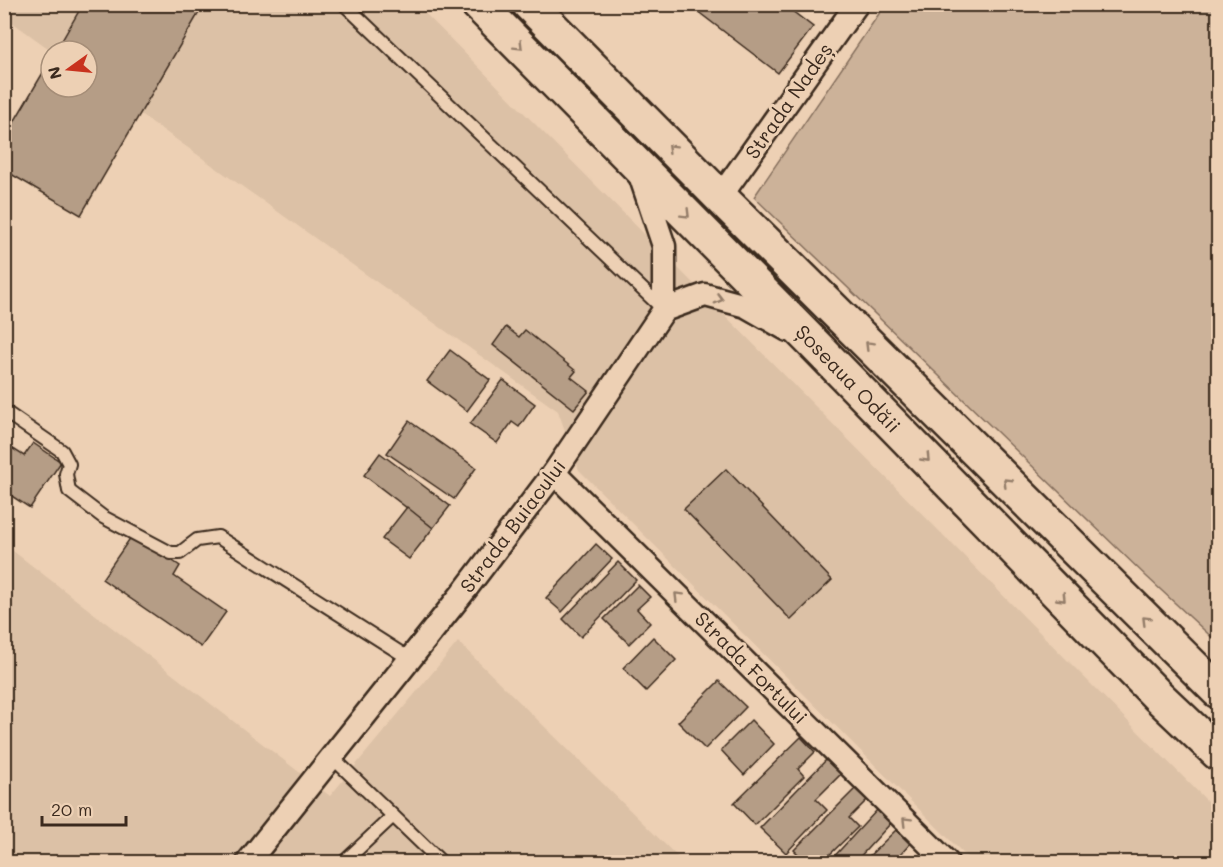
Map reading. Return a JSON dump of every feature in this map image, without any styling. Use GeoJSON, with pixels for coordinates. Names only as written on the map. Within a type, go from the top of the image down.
{"type":"FeatureCollection","features":[{"type":"Feature","properties":{"kind":"main road","name":"Șoseaua Odăii"},"geometry":{"type":"LineString","coordinates":[[478,4],[1158,696],[1218,753]]}},
{"type":"Feature","properties":{"kind":"main road","name":"Șoseaua Odăii"},"geometry":{"type":"LineString","coordinates":[[529,4],[720,197],[1218,691]]}},
{"type":"Feature","properties":{"kind":"main road"},"geometry":{"type":"LineString","coordinates":[[1187,661],[1218,684]]}},
{"type":"Feature","properties":{"kind":"main road"},"geometry":{"type":"LineString","coordinates":[[1158,696],[1218,766]]}},
{"type":"Feature","properties":{"kind":"street","name":"Strada Nadeș"},"geometry":{"type":"LineString","coordinates":[[720,197],[857,4]]}},
{"type":"Feature","properties":{"kind":"street"},"geometry":{"type":"LineString","coordinates":[[636,164],[664,246],[664,310],[705,295],[746,306],[815,345]]}},
{"type":"Feature","properties":{"kind":"street","name":"Strada Buiacului"},"geometry":{"type":"LineString","coordinates":[[248,862],[465,590],[554,473],[664,310]]}},
{"type":"Feature","properties":{"kind":"street","name":"Strada Fortului"},"geometry":{"type":"LineString","coordinates":[[554,473],[948,862]]}},
{"type":"Feature","properties":{"kind":"lane"},"geometry":{"type":"LineString","coordinates":[[344,4],[664,310]]}},
{"type":"Feature","properties":{"kind":"lane"},"geometry":{"type":"LineString","coordinates":[[4,411],[62,451],[69,464],[66,474],[69,491],[103,517],[171,554],[180,553],[197,540],[218,537],[410,659]]}},
{"type":"Feature","properties":{"kind":"lane"},"geometry":{"type":"LineString","coordinates":[[332,757],[441,862]]}},
{"type":"Feature","properties":{"kind":"lane"},"geometry":{"type":"LineString","coordinates":[[344,862],[393,816]]}},
{"type":"Feature","properties":{"kind":"shaded area"},"geometry":{"type":"Polygon","coordinates":[[[5,4],[417,5],[1218,812],[1218,862],[972,862],[579,470],[558,411],[99,85],[99,39],[39,39],[39,42],[5,17],[5,4]]]}},
{"type":"Feature","properties":{"kind":"shaded area"},"geometry":{"type":"Polygon","coordinates":[[[885,5],[1218,5],[1218,643],[754,197],[885,5]]]}},
{"type":"Feature","properties":{"kind":"shaded area"},"geometry":{"type":"Polygon","coordinates":[[[4,544],[330,796],[458,642],[683,862],[5,862],[4,544]]]}},
{"type":"Feature","properties":{"kind":"building"},"geometry":{"type":"Polygon","coordinates":[[[83,4],[204,4],[81,215],[4,170],[4,139],[39,79],[39,99],[99,99],[99,39],[63,39],[83,4]]]}},
{"type":"Feature","properties":{"kind":"building"},"geometry":{"type":"Polygon","coordinates":[[[688,4],[783,4],[813,27],[778,73],[688,4]]]}},
{"type":"Feature","properties":{"kind":"building"},"geometry":{"type":"Polygon","coordinates":[[[506,327],[519,337],[525,330],[576,371],[571,377],[589,391],[574,409],[493,345],[506,327]]]}},
{"type":"Feature","properties":{"kind":"building"},"geometry":{"type":"Polygon","coordinates":[[[450,350],[490,380],[467,411],[427,381],[450,350]]]}},
{"type":"Feature","properties":{"kind":"building"},"geometry":{"type":"Polygon","coordinates":[[[503,380],[535,404],[519,427],[512,422],[497,443],[470,424],[503,380]]]}},
{"type":"Feature","properties":{"kind":"building"},"geometry":{"type":"Polygon","coordinates":[[[409,421],[476,468],[454,499],[387,453],[409,421]]]}},
{"type":"Feature","properties":{"kind":"building"},"geometry":{"type":"Polygon","coordinates":[[[4,443],[24,456],[33,443],[61,462],[30,508],[4,491],[4,443]]]}},
{"type":"Feature","properties":{"kind":"building"},"geometry":{"type":"Polygon","coordinates":[[[380,453],[450,506],[433,528],[364,475],[380,453]]]}},
{"type":"Feature","properties":{"kind":"building"},"geometry":{"type":"Polygon","coordinates":[[[726,469],[832,580],[791,620],[684,509],[726,469]]]}},
{"type":"Feature","properties":{"kind":"building"},"geometry":{"type":"Polygon","coordinates":[[[407,507],[433,528],[409,559],[382,539],[407,507]]]}},
{"type":"Feature","properties":{"kind":"building"},"geometry":{"type":"Polygon","coordinates":[[[133,534],[180,566],[174,576],[226,612],[201,647],[102,579],[133,534]]]}},
{"type":"Feature","properties":{"kind":"building"},"geometry":{"type":"Polygon","coordinates":[[[596,544],[612,559],[562,612],[546,598],[596,544]]]}},
{"type":"Feature","properties":{"kind":"building"},"geometry":{"type":"Polygon","coordinates":[[[618,562],[636,580],[581,637],[563,619],[618,562]]]}},
{"type":"Feature","properties":{"kind":"building"},"geometry":{"type":"Polygon","coordinates":[[[638,585],[650,597],[637,609],[650,623],[629,644],[604,619],[638,585]]]}},
{"type":"Feature","properties":{"kind":"building"},"geometry":{"type":"Polygon","coordinates":[[[653,637],[676,660],[646,691],[623,668],[653,637]]]}},
{"type":"Feature","properties":{"kind":"building"},"geometry":{"type":"Polygon","coordinates":[[[719,681],[746,707],[705,749],[678,722],[719,681]]]}},
{"type":"Feature","properties":{"kind":"building"},"geometry":{"type":"Polygon","coordinates":[[[751,720],[774,744],[744,775],[721,750],[751,720]]]}},
{"type":"Feature","properties":{"kind":"building"},"geometry":{"type":"Polygon","coordinates":[[[801,737],[815,752],[798,769],[804,776],[755,825],[734,803],[801,737]]]}},
{"type":"Feature","properties":{"kind":"building"},"geometry":{"type":"Polygon","coordinates":[[[826,760],[841,774],[816,799],[827,810],[786,853],[760,828],[826,760]]]}},
{"type":"Feature","properties":{"kind":"building"},"geometry":{"type":"Polygon","coordinates":[[[855,789],[867,800],[849,818],[858,827],[822,862],[806,862],[794,850],[855,789]]]}},
{"type":"Feature","properties":{"kind":"building"},"geometry":{"type":"Polygon","coordinates":[[[877,810],[891,823],[855,862],[829,862],[877,810]]]}},
{"type":"Feature","properties":{"kind":"building"},"geometry":{"type":"Polygon","coordinates":[[[896,830],[910,844],[901,854],[907,859],[903,862],[863,862],[896,830]]]}}]}
